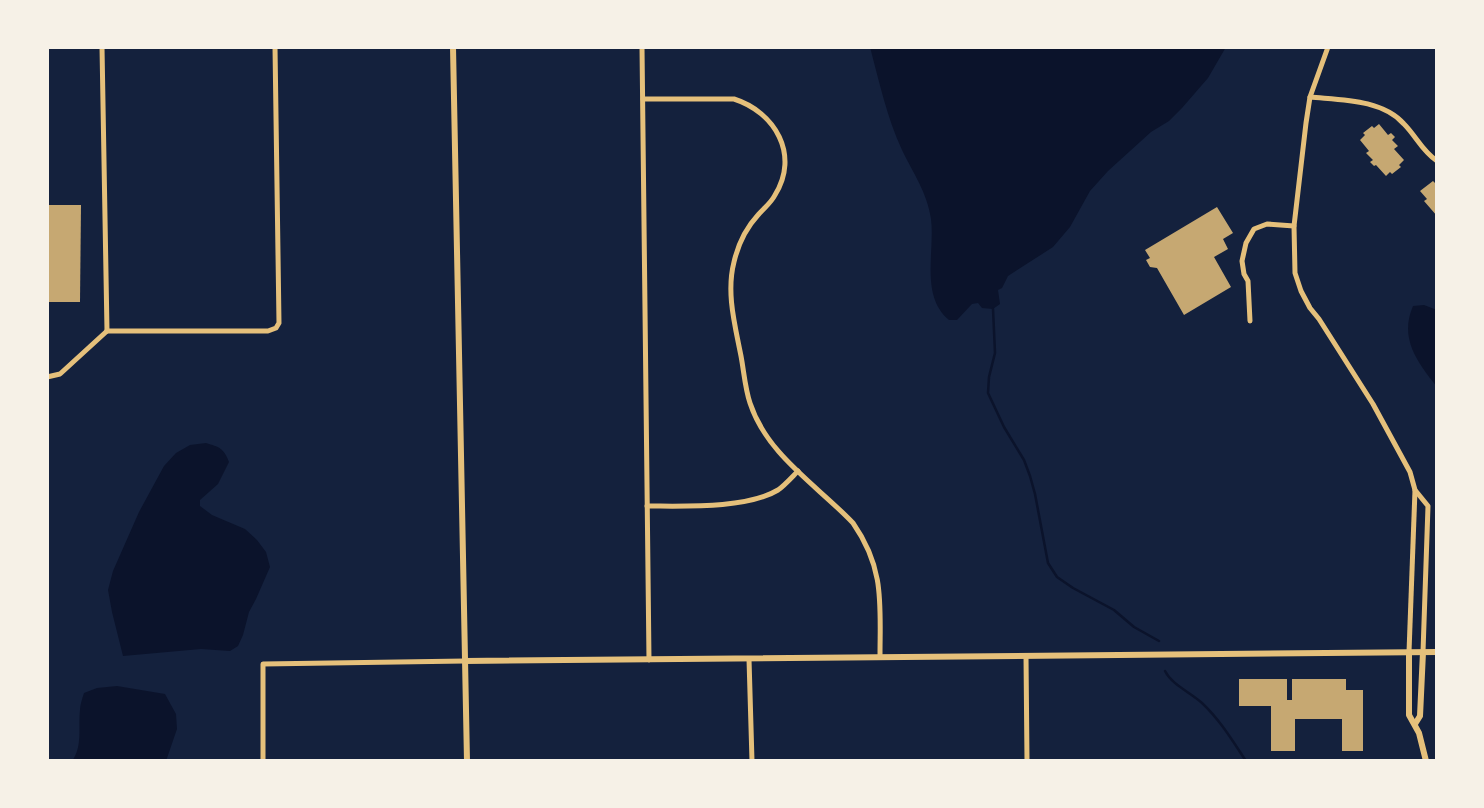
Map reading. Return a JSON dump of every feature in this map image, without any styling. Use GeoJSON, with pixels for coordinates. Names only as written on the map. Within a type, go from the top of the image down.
{"type":"FeatureCollection","features":[{"type":"Feature","properties":{"kind":"street"},"geometry":{"type":"LineString","coordinates":[[102,47],[107,331]]}},
{"type":"Feature","properties":{"kind":"street"},"geometry":{"type":"LineString","coordinates":[[47,377],[60,374],[107,331],[268,331],[276,328],[280,318],[275,47]]}},
{"type":"Feature","properties":{"kind":"street"},"geometry":{"type":"LineString","coordinates":[[453,47],[467,761]]}},
{"type":"Feature","properties":{"kind":"street"},"geometry":{"type":"LineString","coordinates":[[642,47],[649,660]]}},
{"type":"Feature","properties":{"kind":"street"},"geometry":{"type":"LineString","coordinates":[[1328,47],[1310,97],[1306,123],[1294,226],[1295,273],[1310,308],[1373,404],[1410,472],[1415,489],[1409,715],[1415,724],[1426,761]]}},
{"type":"Feature","properties":{"kind":"street"},"geometry":{"type":"LineString","coordinates":[[1310,97],[1370,104],[1387,111],[1406,125],[1429,156],[1437,161]]}},
{"type":"Feature","properties":{"kind":"street"},"geometry":{"type":"LineString","coordinates":[[643,99],[734,99],[765,116],[779,135],[785,160],[781,184],[747,229],[733,267],[731,292],[747,389],[755,418],[773,446],[853,523],[870,552],[879,586],[880,657]]}},
{"type":"Feature","properties":{"kind":"street"},"geometry":{"type":"LineString","coordinates":[[1250,321],[1248,281],[1242,261],[1246,243],[1254,229],[1266,224],[1294,226]]}},
{"type":"Feature","properties":{"kind":"street"},"geometry":{"type":"LineString","coordinates":[[647,506],[722,505],[741,502],[778,490],[798,471]]}},
{"type":"Feature","properties":{"kind":"street"},"geometry":{"type":"LineString","coordinates":[[1415,489],[1428,506],[1420,716],[1415,724]]}},
{"type":"Feature","properties":{"kind":"street"},"geometry":{"type":"LineString","coordinates":[[1428,506],[1437,507]]}},
{"type":"Feature","properties":{"kind":"street"},"geometry":{"type":"LineString","coordinates":[[263,761],[263,664],[1437,652]]}},
{"type":"Feature","properties":{"kind":"street"},"geometry":{"type":"LineString","coordinates":[[1026,656],[1027,761]]}},
{"type":"Feature","properties":{"kind":"street"},"geometry":{"type":"LineString","coordinates":[[749,659],[752,761]]}},
{"type":"Feature","properties":{"kind":"water"},"geometry":{"type":"Polygon","coordinates":[[[870,47],[1226,47],[1208,78],[1182,108],[1169,121],[1151,132],[1090,191],[1070,227],[1053,247],[1008,276],[998,290],[1000,304],[993,309],[982,308],[978,303],[972,304],[957,320],[949,320],[940,310],[932,286],[932,232],[929,209],[892,125],[870,47]]]}},
{"type":"Feature","properties":{"kind":"water"},"geometry":{"type":"Polygon","coordinates":[[[1424,305],[1437,310],[1437,387],[1417,359],[1409,339],[1409,318],[1413,306],[1424,305]]]}},
{"type":"Feature","properties":{"kind":"water"},"geometry":{"type":"Polygon","coordinates":[[[206,443],[220,449],[229,462],[218,484],[200,500],[200,506],[212,515],[245,529],[266,552],[270,567],[249,612],[238,646],[230,651],[201,649],[123,656],[108,590],[113,571],[139,512],[164,466],[176,453],[190,445],[206,443]]]}},
{"type":"Feature","properties":{"kind":"water"},"geometry":{"type":"Polygon","coordinates":[[[117,686],[165,694],[176,714],[177,729],[166,761],[72,761],[79,743],[80,708],[84,693],[97,688],[117,686]]]}},
{"type":"Feature","properties":{"kind":"building"},"geometry":{"type":"Polygon","coordinates":[[[1379,124],[1388,135],[1391,133],[1395,137],[1392,140],[1398,146],[1394,149],[1404,160],[1399,165],[1401,167],[1386,176],[1370,162],[1373,160],[1366,153],[1369,151],[1360,140],[1365,135],[1363,133],[1379,124]]]}},
{"type":"Feature","properties":{"kind":"building"},"geometry":{"type":"Polygon","coordinates":[[[1433,181],[1437,185],[1437,216],[1424,201],[1427,199],[1420,191],[1433,181]]]}},
{"type":"Feature","properties":{"kind":"building"},"geometry":{"type":"Polygon","coordinates":[[[47,205],[81,205],[80,302],[47,302],[47,205]]]}},
{"type":"Feature","properties":{"kind":"building"},"geometry":{"type":"Polygon","coordinates":[[[1217,207],[1233,233],[1223,239],[1228,249],[1214,257],[1231,287],[1184,315],[1157,268],[1150,267],[1146,260],[1150,258],[1145,250],[1217,207]]]}},
{"type":"Feature","properties":{"kind":"building"},"geometry":{"type":"Polygon","coordinates":[[[1239,679],[1287,679],[1287,700],[1292,700],[1292,679],[1346,679],[1346,690],[1363,690],[1363,751],[1342,751],[1342,719],[1295,719],[1295,751],[1271,751],[1271,706],[1239,706],[1239,679]]]}},
{"type":"Feature","properties":{"kind":"waterway"},"geometry":{"type":"LineString","coordinates":[[993,309],[995,353],[988,393],[1030,476],[1048,563],[1057,577],[1114,610],[1134,627],[1159,641]]}},
{"type":"Feature","properties":{"kind":"waterway"},"geometry":{"type":"LineString","coordinates":[[1165,671],[1208,710],[1226,730],[1246,761]]}}]}
